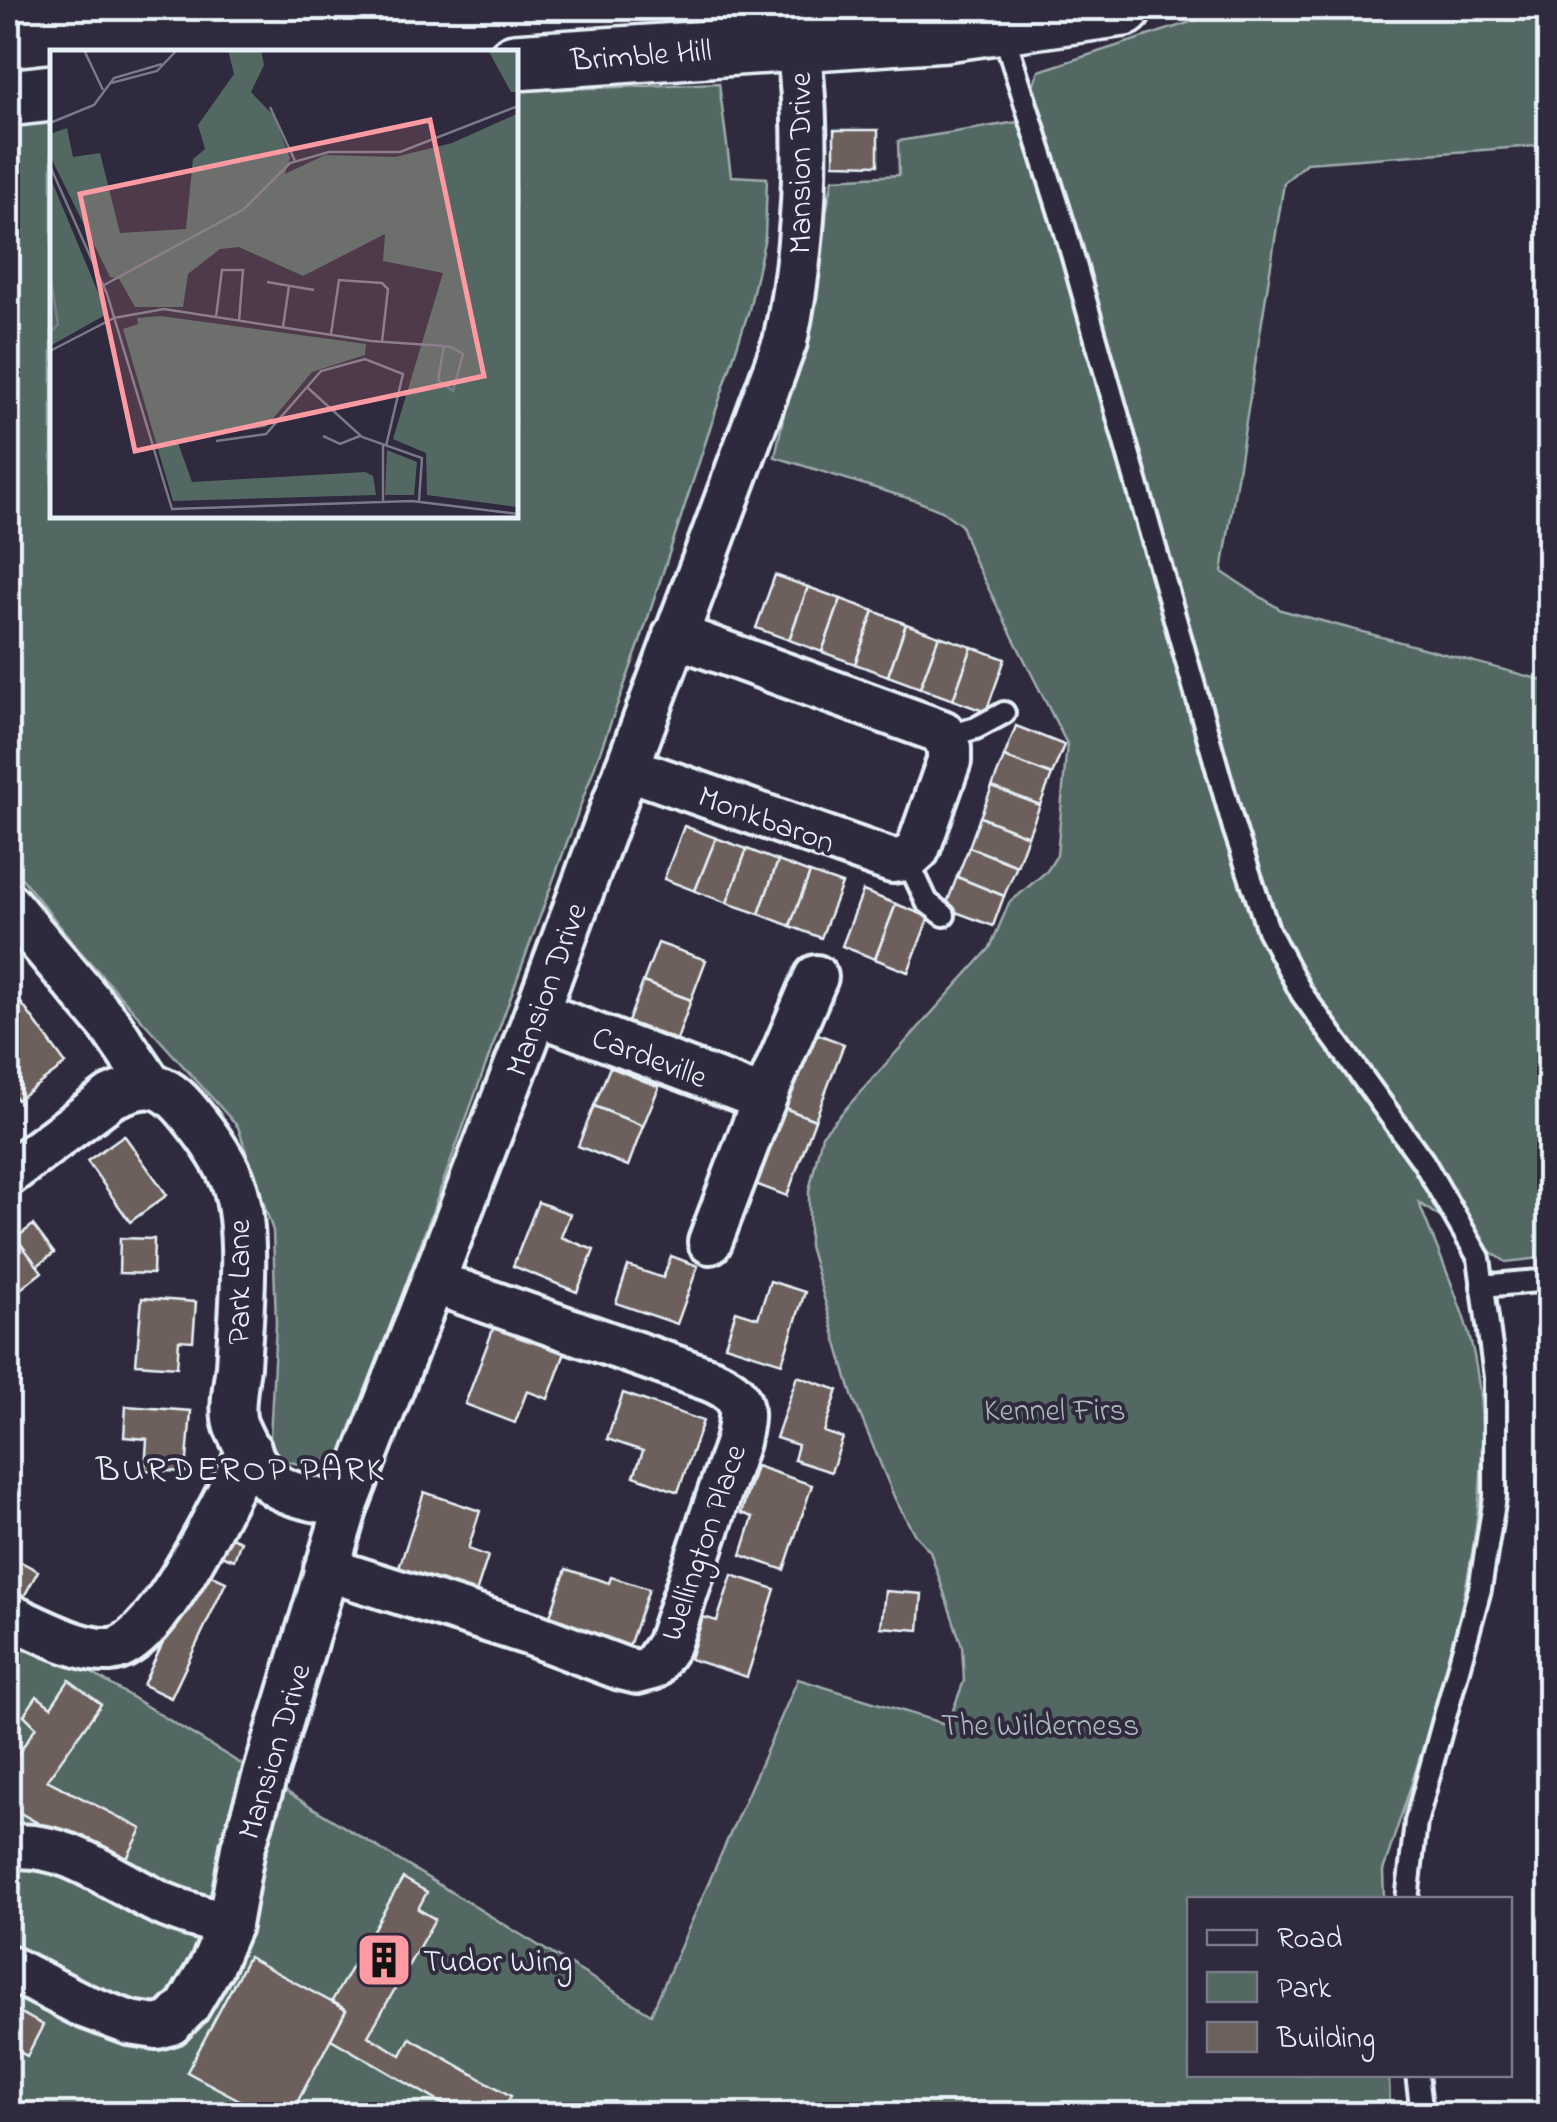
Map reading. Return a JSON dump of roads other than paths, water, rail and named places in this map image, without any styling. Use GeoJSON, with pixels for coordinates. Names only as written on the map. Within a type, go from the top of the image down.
{"type":"FeatureCollection","features":[{"type":"Feature","properties":{"kind":"main road","name":"Brimble Hill"},"geometry":{"type":"LineString","coordinates":[[518,62],[795,26],[946,34],[1124,8]]}},
{"type":"Feature","properties":{"kind":"main road"},"geometry":{"type":"LineString","coordinates":[[8,98],[50,93]]}},
{"type":"Feature","properties":{"kind":"street","name":"Mansion Drive"},"geometry":{"type":"LineString","coordinates":[[8,1967],[84,2006],[130,2023],[157,2028],[171,2023],[188,2006],[229,1925],[243,1848],[346,1506],[537,1014],[785,342],[803,230],[795,26]]}},
{"type":"Feature","properties":{"kind":"street"},"geometry":{"type":"LineString","coordinates":[[675,635],[938,729],[945,736],[949,761],[918,849],[908,859]]}},
{"type":"Feature","properties":{"kind":"street","name":"Monkbaron"},"geometry":{"type":"LineString","coordinates":[[627,768],[865,853],[892,861],[908,859]]}},
{"type":"Feature","properties":{"kind":"street","name":"Park Lane"},"geometry":{"type":"LineString","coordinates":[[8,904],[110,1025],[150,1084],[180,1101],[214,1144],[234,1183],[241,1212],[234,1422],[265,1475],[278,1488],[346,1506]]}},
{"type":"Feature","properties":{"kind":"street"},"geometry":{"type":"LineString","coordinates":[[710,1242],[816,977]]}},
{"type":"Feature","properties":{"kind":"street","name":"Cardeville"},"geometry":{"type":"LineString","coordinates":[[537,1014],[764,1099]]}},
{"type":"Feature","properties":{"kind":"street"},"geometry":{"type":"LineString","coordinates":[[8,1174],[111,1097],[150,1084]]}},
{"type":"Feature","properties":{"kind":"street","name":"Wellington Place"},"geometry":{"type":"LineString","coordinates":[[326,1569],[637,1672],[652,1668],[668,1645],[737,1442],[742,1420],[733,1390],[433,1282]]}},
{"type":"Feature","properties":{"kind":"street"},"geometry":{"type":"LineString","coordinates":[[8,1615],[90,1649],[114,1650],[135,1639],[166,1605],[250,1451]]}},
{"type":"Feature","properties":{"kind":"street"},"geometry":{"type":"LineString","coordinates":[[8,1847],[34,1846],[57,1852],[171,1908],[229,1925]]}},
{"type":"Feature","properties":{"kind":"lane"},"geometry":{"type":"LineString","coordinates":[[1002,26],[1065,229],[1229,809],[1268,930],[1302,994],[1423,1161],[1479,1258],[1495,1377],[1495,1497],[1480,1590],[1416,1822],[1407,1897]]}},
{"type":"Feature","properties":{"kind":"lane"},"geometry":{"type":"LineString","coordinates":[[945,736],[976,728],[1004,712]]}},
{"type":"Feature","properties":{"kind":"lane"},"geometry":{"type":"LineString","coordinates":[[908,859],[928,902],[944,915]]}},
{"type":"Feature","properties":{"kind":"lane"},"geometry":{"type":"LineString","coordinates":[[1482,1286],[1550,1280]]}},
{"type":"Feature","properties":{"kind":"lane"},"geometry":{"type":"LineString","coordinates":[[1417,2077],[1422,2114]]}},
{"type":"Feature","properties":{"kind":"place","name":"Tudor Wing"},"geometry":{"type":"Point","coordinates":[384,1960]}},
{"type":"Feature","properties":{"kind":"district","name":"BURDEROP PARK"},"geometry":{"type":"Point","coordinates":[241,1468]}},
{"type":"Feature","properties":{"kind":"park label","name":"Kennel Firs"},"geometry":{"type":"Point","coordinates":[1055,1409]}},
{"type":"Feature","properties":{"kind":"park label","name":"The Wilderness"},"geometry":{"type":"Point","coordinates":[1040,1724]}}]}
